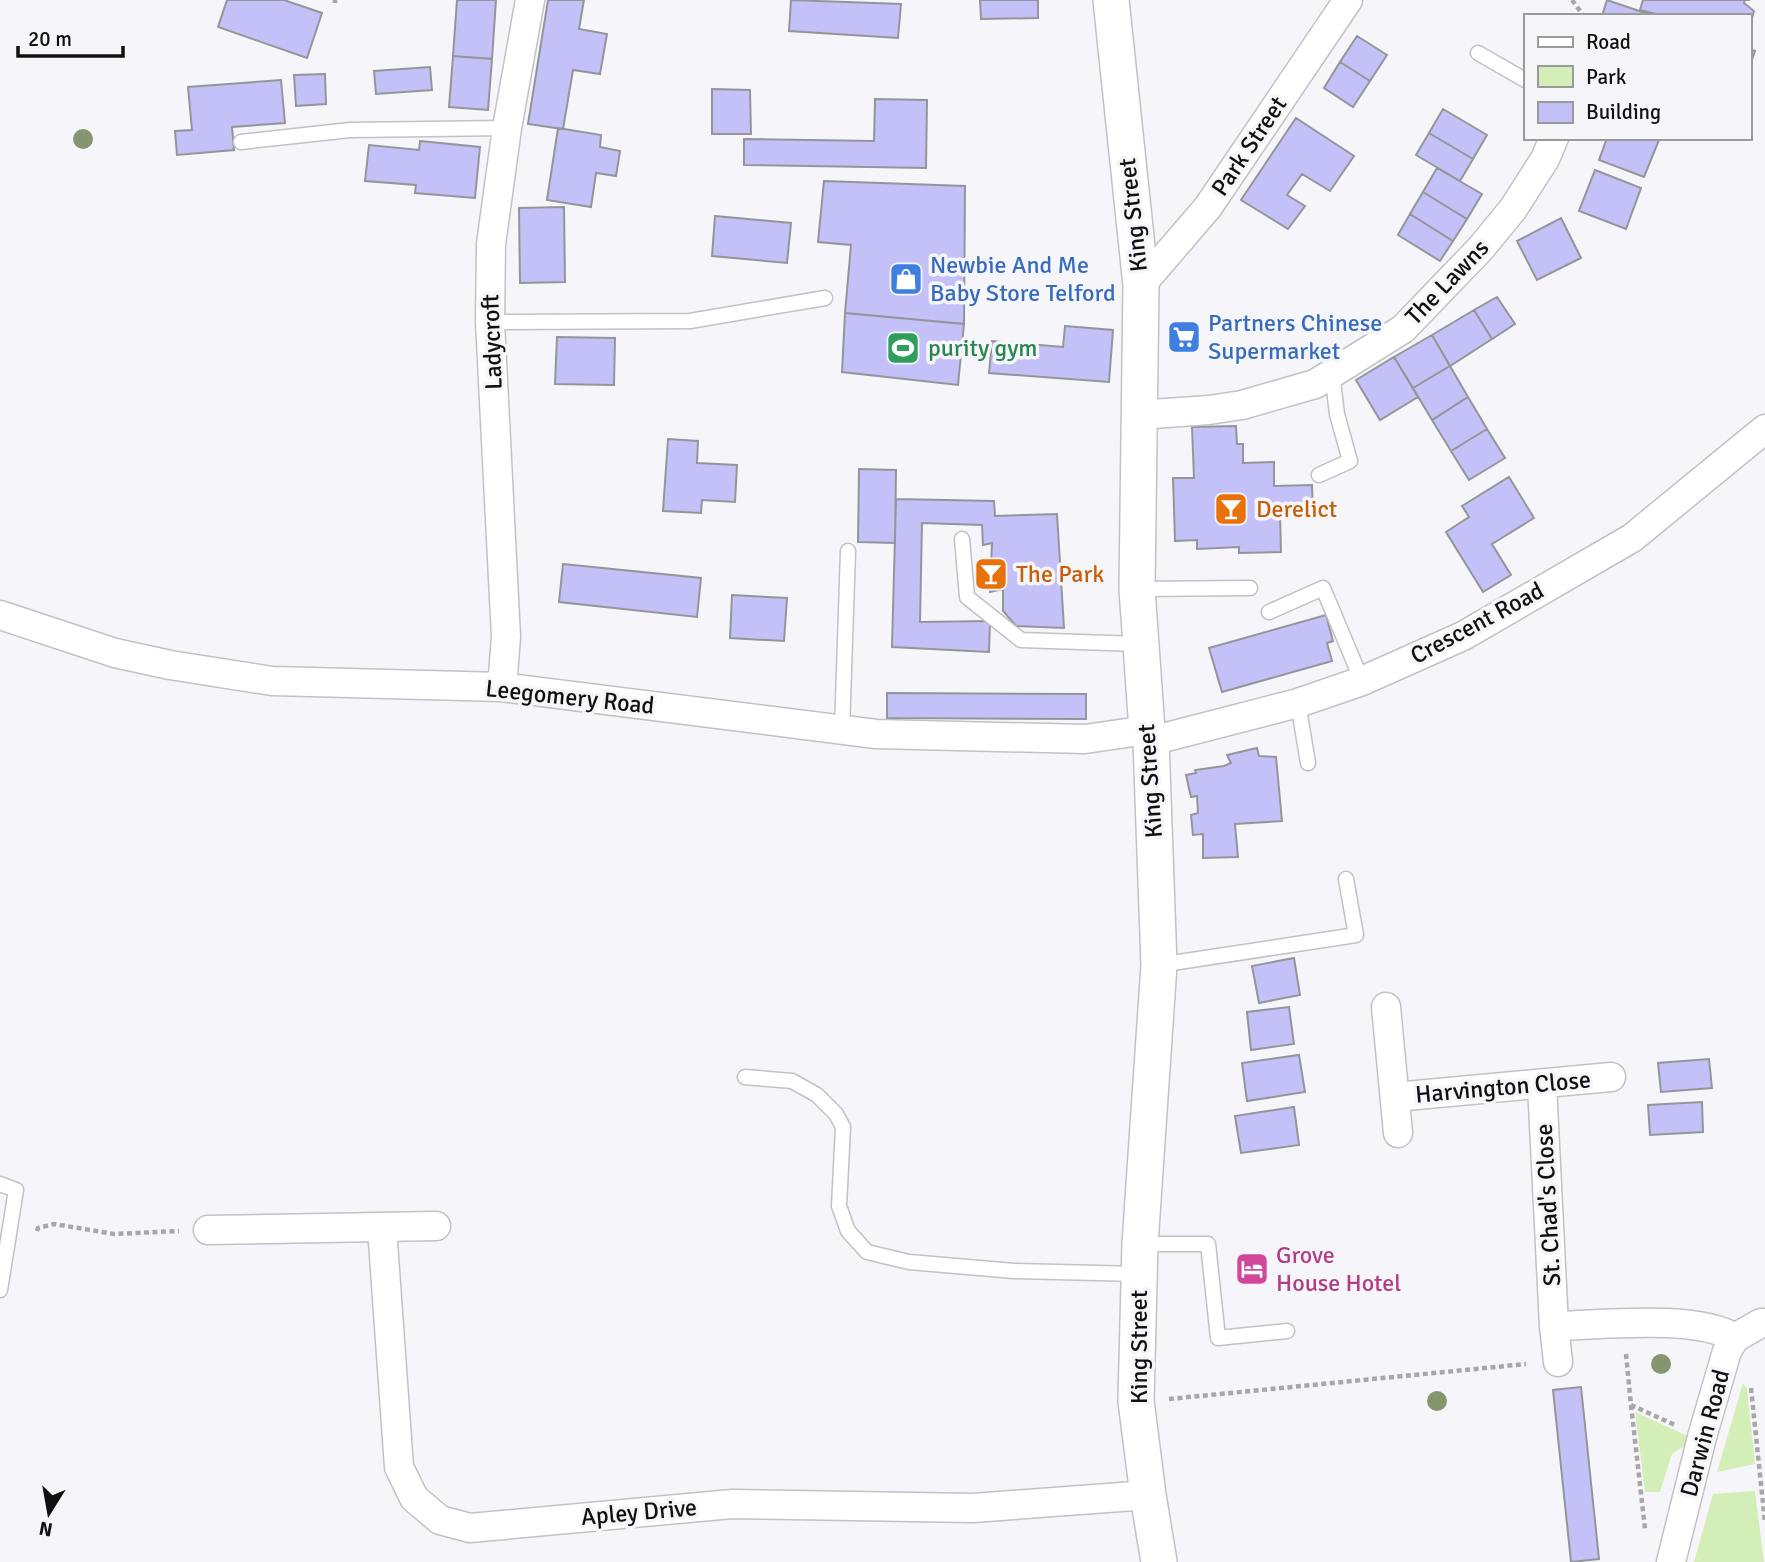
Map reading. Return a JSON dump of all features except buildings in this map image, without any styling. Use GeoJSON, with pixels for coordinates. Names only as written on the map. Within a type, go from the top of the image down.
{"type":"FeatureCollection","features":[{"type":"Feature","properties":{"kind":"street","name":"Ladycroft"},"geometry":{"type":"LineString","coordinates":[[502,687],[506,637],[490,322],[491,244],[507,128],[530,0]]}},
{"type":"Feature","properties":{"kind":"street","name":"King Street"},"geometry":{"type":"LineString","coordinates":[[1111,0],[1141,285],[1137,590],[1149,736],[1159,965],[1139,1259],[1136,1401],[1147,1495],[1159,1562]]}},
{"type":"Feature","properties":{"kind":"street","name":"Park Street"},"geometry":{"type":"LineString","coordinates":[[1141,285],[1208,207],[1348,0]]}},
{"type":"Feature","properties":{"kind":"street","name":"The Lawns"},"geometry":{"type":"LineString","coordinates":[[1138,415],[1242,405],[1315,384],[1403,329],[1481,248],[1513,209],[1545,159],[1553,140]]}},
{"type":"Feature","properties":{"kind":"street","name":"Crescent Road"},"geometry":{"type":"LineString","coordinates":[[1149,736],[1298,702],[1362,681],[1463,636],[1632,538],[1765,429]]}},
{"type":"Feature","properties":{"kind":"street","name":"Leegomery Road"},"geometry":{"type":"LineString","coordinates":[[0,615],[115,653],[170,665],[272,681],[502,687],[876,734],[1085,739],[1149,736]]}},
{"type":"Feature","properties":{"kind":"street","name":"Harvington Close"},"geometry":{"type":"LineString","coordinates":[[1386,1007],[1398,1133]]}},
{"type":"Feature","properties":{"kind":"street","name":"Harvington Close"},"geometry":{"type":"LineString","coordinates":[[1395,1097],[1611,1077]]}},
{"type":"Feature","properties":{"kind":"street","name":"St. Chad's Close"},"geometry":{"type":"LineString","coordinates":[[1542,1085],[1558,1362]]}},
{"type":"Feature","properties":{"kind":"street"},"geometry":{"type":"LineString","coordinates":[[208,1230],[436,1226]]}},
{"type":"Feature","properties":{"kind":"street","name":"Apley Drive"},"geometry":{"type":"LineString","coordinates":[[382,1228],[399,1467],[414,1498],[440,1520],[470,1528],[732,1504],[972,1508],[1147,1495]]}},
{"type":"Feature","properties":{"kind":"street"},"geometry":{"type":"LineString","coordinates":[[1554,1326],[1674,1323],[1723,1330],[1735,1338]]}},
{"type":"Feature","properties":{"kind":"street","name":"Darwin Road"},"geometry":{"type":"LineString","coordinates":[[1671,1562],[1702,1437],[1727,1351],[1735,1338],[1765,1323]]}},
{"type":"Feature","properties":{"kind":"lane"},"geometry":{"type":"LineString","coordinates":[[1478,53],[1524,79]]}},
{"type":"Feature","properties":{"kind":"lane"},"geometry":{"type":"LineString","coordinates":[[241,142],[350,130],[507,128]]}},
{"type":"Feature","properties":{"kind":"lane"},"geometry":{"type":"LineString","coordinates":[[490,322],[690,321],[825,298]]}},
{"type":"Feature","properties":{"kind":"lane"},"geometry":{"type":"LineString","coordinates":[[1319,475],[1350,461],[1337,414],[1332,373]]}},
{"type":"Feature","properties":{"kind":"lane"},"geometry":{"type":"LineString","coordinates":[[962,539],[967,597],[1021,640],[1141,644]]}},
{"type":"Feature","properties":{"kind":"lane"},"geometry":{"type":"LineString","coordinates":[[842,730],[848,551]]}},
{"type":"Feature","properties":{"kind":"lane"},"geometry":{"type":"LineString","coordinates":[[1269,612],[1323,587],[1362,681]]}},
{"type":"Feature","properties":{"kind":"lane"},"geometry":{"type":"LineString","coordinates":[[1137,590],[1250,588]]}},
{"type":"Feature","properties":{"kind":"lane"},"geometry":{"type":"LineString","coordinates":[[1298,702],[1308,763]]}},
{"type":"Feature","properties":{"kind":"lane"},"geometry":{"type":"LineString","coordinates":[[1159,965],[1356,935],[1346,880]]}},
{"type":"Feature","properties":{"kind":"lane"},"geometry":{"type":"LineString","coordinates":[[745,1077],[792,1081],[817,1095],[836,1114],[843,1127],[839,1206],[848,1231],[867,1252],[909,1262],[1014,1271],[1139,1259],[1208,1244],[1218,1339],[1287,1331]]}},
{"type":"Feature","properties":{"kind":"lane"},"geometry":{"type":"LineString","coordinates":[[0,1184],[16,1190],[0,1290]]}},
{"type":"Feature","properties":{"kind":"path"},"geometry":{"type":"LineString","coordinates":[[36,1240],[38,1228],[54,1224],[114,1234],[208,1230]]}},
{"type":"Feature","properties":{"kind":"path"},"geometry":{"type":"LineString","coordinates":[[1626,1352],[1646,1536]]}},
{"type":"Feature","properties":{"kind":"path"},"geometry":{"type":"LineString","coordinates":[[1136,1401],[1527,1364]]}},
{"type":"Feature","properties":{"kind":"path"},"geometry":{"type":"LineString","coordinates":[[1750,1374],[1765,1523]]}},
{"type":"Feature","properties":{"kind":"path"},"geometry":{"type":"LineString","coordinates":[[1631,1405],[1702,1437]]}},
{"type":"Feature","properties":{"kind":"green space"},"geometry":{"type":"Polygon","coordinates":[[[1743,1383],[1747,1389],[1755,1464],[1717,1472],[1743,1383]]]}},
{"type":"Feature","properties":{"kind":"green space"},"geometry":{"type":"Polygon","coordinates":[[[1635,1412],[1688,1436],[1686,1445],[1672,1454],[1660,1492],[1645,1492],[1635,1412]]]}},
{"type":"Feature","properties":{"kind":"green space"},"geometry":{"type":"Polygon","coordinates":[[[1755,1491],[1764,1562],[1694,1562],[1713,1494],[1755,1491]]]}},
{"type":"Feature","properties":{"kind":"place","name":"Newbie And Me Baby Store Telford"},"geometry":{"type":"Point","coordinates":[906,279]}},
{"type":"Feature","properties":{"kind":"place","name":"Partners Chinese Supermarket"},"geometry":{"type":"Point","coordinates":[1184,337]}},
{"type":"Feature","properties":{"kind":"place","name":"purity gym"},"geometry":{"type":"Point","coordinates":[903,348]}},
{"type":"Feature","properties":{"kind":"place","name":"Derelict"},"geometry":{"type":"Point","coordinates":[1231,509]}},
{"type":"Feature","properties":{"kind":"place","name":"The Park"},"geometry":{"type":"Point","coordinates":[991,574]}},
{"type":"Feature","properties":{"kind":"place","name":"Grove House Hotel"},"geometry":{"type":"Point","coordinates":[1252,1269]}}]}
